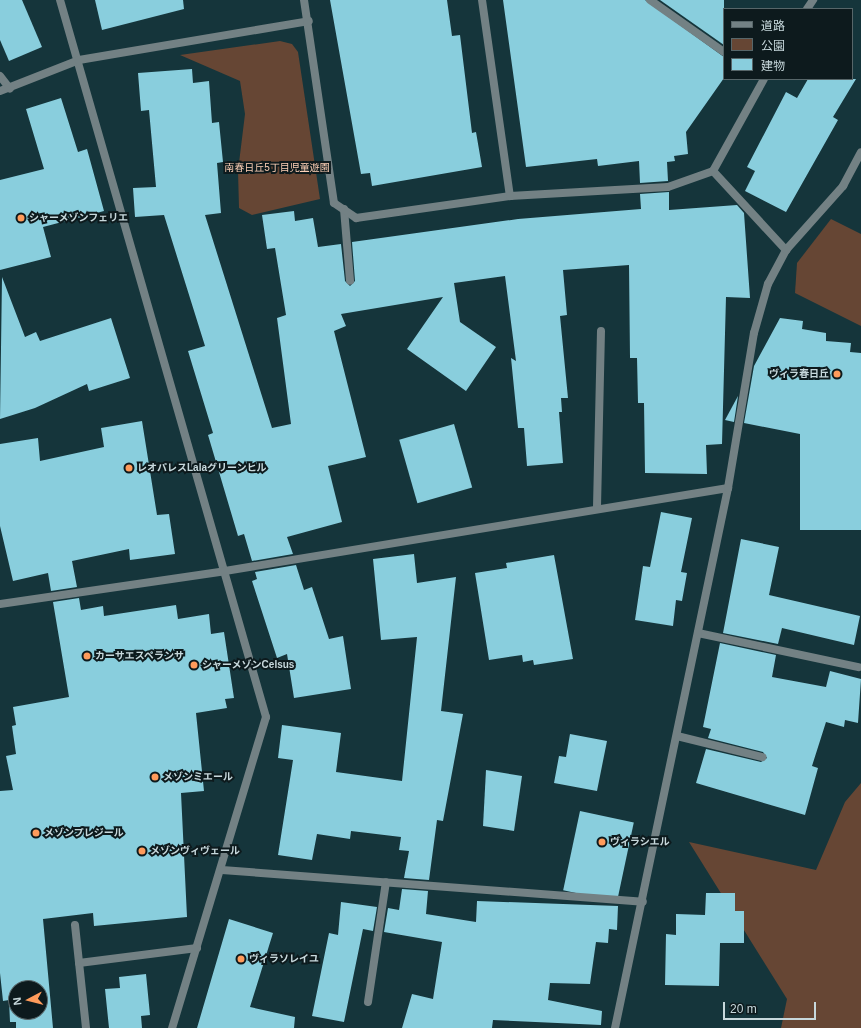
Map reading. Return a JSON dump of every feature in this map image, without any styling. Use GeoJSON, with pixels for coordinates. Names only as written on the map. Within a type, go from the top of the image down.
{"type":"FeatureCollection","features":[{"type":"Feature","properties":{"kind":"street"},"geometry":{"type":"LineString","coordinates":[[60,0],[79,60],[266,717],[222,870],[172,1028]]}},
{"type":"Feature","properties":{"kind":"street"},"geometry":{"type":"LineString","coordinates":[[304,0],[310,21],[334,202],[356,218],[510,196],[668,187],[713,171],[762,80]]}},
{"type":"Feature","properties":{"kind":"street"},"geometry":{"type":"LineString","coordinates":[[482,0],[510,196]]}},
{"type":"Feature","properties":{"kind":"street"},"geometry":{"type":"LineString","coordinates":[[650,0],[723,51]]}},
{"type":"Feature","properties":{"kind":"street"},"geometry":{"type":"LineString","coordinates":[[0,91],[10,89],[79,60],[310,21]]}},
{"type":"Feature","properties":{"kind":"street"},"geometry":{"type":"LineString","coordinates":[[0,76],[10,89]]}},
{"type":"Feature","properties":{"kind":"street"},"geometry":{"type":"LineString","coordinates":[[615,1028],[643,902],[728,488],[754,333],[768,284],[786,250],[843,186],[861,152]]}},
{"type":"Feature","properties":{"kind":"street"},"geometry":{"type":"LineString","coordinates":[[713,171],[786,250]]}},
{"type":"Feature","properties":{"kind":"street"},"geometry":{"type":"LineString","coordinates":[[344,209],[350,282]]}},
{"type":"Feature","properties":{"kind":"street"},"geometry":{"type":"LineString","coordinates":[[597,508],[601,331]]}},
{"type":"Feature","properties":{"kind":"street"},"geometry":{"type":"LineString","coordinates":[[0,604],[225,571],[597,508],[728,488]]}},
{"type":"Feature","properties":{"kind":"street"},"geometry":{"type":"LineString","coordinates":[[698,633],[858,667]]}},
{"type":"Feature","properties":{"kind":"street"},"geometry":{"type":"LineString","coordinates":[[677,736],[762,756]]}},
{"type":"Feature","properties":{"kind":"street"},"geometry":{"type":"LineString","coordinates":[[222,870],[643,902]]}},
{"type":"Feature","properties":{"kind":"street"},"geometry":{"type":"LineString","coordinates":[[368,1002],[386,882]]}},
{"type":"Feature","properties":{"kind":"street"},"geometry":{"type":"LineString","coordinates":[[75,925],[86,1028]]}},
{"type":"Feature","properties":{"kind":"street"},"geometry":{"type":"LineString","coordinates":[[79,964],[197,948]]}},
{"type":"Feature","properties":{"kind":"green space","name":"南春日丘5丁目児童遊園"},"geometry":{"type":"Polygon","coordinates":[[[280,41],[292,44],[298,52],[320,199],[252,215],[239,208],[238,171],[245,114],[240,81],[180,55],[280,41]]]}},
{"type":"Feature","properties":{"kind":"green space"},"geometry":{"type":"Polygon","coordinates":[[[831,219],[861,234],[861,326],[795,293],[797,263],[831,219]]]}},
{"type":"Feature","properties":{"kind":"green space"},"geometry":{"type":"Polygon","coordinates":[[[861,783],[861,1028],[781,1028],[787,999],[689,842],[816,870],[845,802],[861,783]]]}},
{"type":"Feature","properties":{"kind":"building"},"geometry":{"type":"Polygon","coordinates":[[[0,0],[22,0],[42,47],[9,61],[0,40],[0,0]]]}},
{"type":"Feature","properties":{"kind":"building"},"geometry":{"type":"Polygon","coordinates":[[[95,0],[183,0],[184,9],[102,30],[95,0]]]}},
{"type":"Feature","properties":{"kind":"building"},"geometry":{"type":"Polygon","coordinates":[[[330,0],[447,0],[452,36],[460,35],[472,133],[476,132],[482,167],[372,186],[370,173],[361,174],[330,0]]]}},
{"type":"Feature","properties":{"kind":"building"},"geometry":{"type":"Polygon","coordinates":[[[503,0],[645,0],[723,56],[723,79],[686,132],[688,154],[674,156],[675,161],[667,162],[668,181],[640,183],[639,161],[598,166],[597,159],[526,167],[503,0]]]}},
{"type":"Feature","properties":{"kind":"building"},"geometry":{"type":"Polygon","coordinates":[[[660,0],[724,0],[723,44],[660,0]]]}},
{"type":"Feature","properties":{"kind":"building"},"geometry":{"type":"Polygon","coordinates":[[[192,69],[193,83],[209,81],[212,123],[219,122],[223,162],[217,163],[221,213],[205,215],[272,428],[291,424],[277,318],[286,315],[275,248],[267,249],[262,215],[294,211],[295,221],[313,218],[318,247],[341,244],[345,281],[350,286],[355,281],[352,242],[518,219],[641,209],[640,194],[669,192],[669,210],[737,205],[744,213],[750,298],[726,297],[722,444],[706,445],[707,474],[645,473],[644,403],[638,403],[637,358],[630,358],[629,265],[563,270],[567,315],[560,316],[568,398],[561,398],[562,412],[559,412],[563,463],[527,466],[524,428],[518,428],[511,358],[516,361],[505,276],[454,283],[460,322],[496,347],[466,391],[407,349],[443,297],[341,314],[346,326],[334,331],[366,457],[328,466],[342,522],[287,537],[293,554],[252,561],[244,534],[238,536],[208,435],[213,433],[188,351],[205,346],[164,215],[135,217],[133,188],[156,187],[149,110],[141,111],[138,73],[192,69]]]}},
{"type":"Feature","properties":{"kind":"building"},"geometry":{"type":"Polygon","coordinates":[[[856,79],[833,117],[838,120],[786,212],[745,191],[755,171],[747,167],[786,92],[797,98],[807,80],[856,79]]]}},
{"type":"Feature","properties":{"kind":"building"},"geometry":{"type":"Polygon","coordinates":[[[61,98],[78,152],[87,149],[104,211],[43,227],[51,257],[0,270],[0,180],[44,169],[26,109],[61,98]]]}},
{"type":"Feature","properties":{"kind":"building"},"geometry":{"type":"Polygon","coordinates":[[[2,277],[25,337],[36,332],[40,341],[111,318],[130,378],[89,391],[87,384],[35,408],[0,419],[2,277]]]}},
{"type":"Feature","properties":{"kind":"building"},"geometry":{"type":"Polygon","coordinates":[[[780,318],[803,321],[802,329],[826,333],[826,341],[851,343],[850,352],[861,353],[861,530],[800,530],[800,434],[744,423],[754,366],[780,318]]]}},
{"type":"Feature","properties":{"kind":"building"},"geometry":{"type":"Polygon","coordinates":[[[738,396],[734,422],[725,420],[738,396]]]}},
{"type":"Feature","properties":{"kind":"building"},"geometry":{"type":"Polygon","coordinates":[[[142,421],[157,515],[169,514],[175,554],[130,560],[129,549],[72,561],[77,587],[51,591],[48,573],[13,581],[0,526],[0,444],[38,438],[40,461],[104,447],[101,428],[142,421]]]}},
{"type":"Feature","properties":{"kind":"building"},"geometry":{"type":"Polygon","coordinates":[[[454,424],[472,487],[417,503],[399,440],[454,424]]]}},
{"type":"Feature","properties":{"kind":"building"},"geometry":{"type":"Polygon","coordinates":[[[661,512],[692,518],[681,572],[687,573],[682,601],[676,600],[673,626],[635,620],[643,566],[650,567],[661,512]]]}},
{"type":"Feature","properties":{"kind":"building"},"geometry":{"type":"Polygon","coordinates":[[[741,539],[779,547],[769,595],[860,616],[854,645],[782,628],[778,644],[723,633],[741,539]]]}},
{"type":"Feature","properties":{"kind":"building"},"geometry":{"type":"Polygon","coordinates":[[[414,554],[417,583],[456,577],[441,711],[463,714],[443,821],[437,820],[429,880],[404,878],[409,851],[399,850],[401,837],[351,831],[350,839],[317,834],[312,860],[278,855],[293,760],[278,758],[282,725],[341,733],[336,772],[402,781],[417,637],[381,640],[373,559],[414,554]]]}},
{"type":"Feature","properties":{"kind":"building"},"geometry":{"type":"Polygon","coordinates":[[[554,555],[573,659],[534,665],[533,660],[523,662],[522,655],[489,660],[475,573],[507,568],[506,563],[554,555]]]}},
{"type":"Feature","properties":{"kind":"building"},"geometry":{"type":"Polygon","coordinates":[[[296,565],[304,590],[312,587],[329,639],[343,636],[351,689],[294,698],[287,654],[277,658],[252,581],[257,579],[255,572],[296,565]]]}},
{"type":"Feature","properties":{"kind":"building"},"geometry":{"type":"Polygon","coordinates":[[[79,598],[81,610],[103,606],[104,616],[176,605],[178,619],[209,614],[211,634],[224,632],[234,698],[225,699],[227,708],[196,713],[204,791],[181,793],[187,917],[94,926],[93,913],[43,919],[53,1028],[16,1028],[16,1022],[10,1022],[10,1020],[48,1020],[48,980],[8,980],[8,1000],[3,1001],[0,973],[0,791],[13,790],[6,756],[16,754],[12,726],[16,725],[13,707],[69,697],[53,602],[79,598]]]}},
{"type":"Feature","properties":{"kind":"building"},"geometry":{"type":"Polygon","coordinates":[[[720,643],[776,655],[772,677],[826,687],[830,671],[861,679],[858,723],[845,720],[844,727],[826,722],[812,766],[818,768],[805,815],[696,783],[706,749],[761,762],[767,758],[763,752],[708,738],[711,729],[703,727],[720,643]]]}},
{"type":"Feature","properties":{"kind":"building"},"geometry":{"type":"Polygon","coordinates":[[[570,734],[607,741],[597,791],[554,783],[559,756],[566,757],[570,734]]]}},
{"type":"Feature","properties":{"kind":"building"},"geometry":{"type":"Polygon","coordinates":[[[486,770],[522,776],[514,831],[483,826],[486,770]]]}},
{"type":"Feature","properties":{"kind":"building","name":"ヴィラシエル"},"geometry":{"type":"Polygon","coordinates":[[[580,811],[634,822],[617,902],[563,890],[580,811]]]}},
{"type":"Feature","properties":{"kind":"building"},"geometry":{"type":"Polygon","coordinates":[[[402,889],[428,891],[426,914],[476,922],[477,901],[618,906],[617,930],[609,929],[608,943],[596,942],[590,984],[550,983],[548,1000],[602,1011],[601,1025],[493,1020],[492,1028],[402,1028],[412,994],[433,999],[442,942],[384,932],[388,908],[399,910],[402,889]]]}},
{"type":"Feature","properties":{"kind":"building"},"geometry":{"type":"Polygon","coordinates":[[[706,893],[735,893],[735,911],[744,911],[744,943],[720,943],[719,986],[665,985],[666,934],[676,935],[676,914],[705,915],[706,893]]]}},
{"type":"Feature","properties":{"kind":"building"},"geometry":{"type":"Polygon","coordinates":[[[341,902],[377,907],[373,931],[363,929],[344,1022],[312,1016],[329,933],[338,935],[341,902]]]}},
{"type":"Feature","properties":{"kind":"building"},"geometry":{"type":"Polygon","coordinates":[[[229,919],[273,933],[250,1007],[295,1017],[294,1028],[197,1028],[229,919]]]}},
{"type":"Feature","properties":{"kind":"building"},"geometry":{"type":"Polygon","coordinates":[[[146,974],[150,1015],[141,1016],[142,1028],[109,1028],[105,989],[120,988],[119,977],[146,974]]]}},
{"type":"Feature","properties":{"kind":"place","name":"シャーメゾンフェリエ"},"geometry":{"type":"Point","coordinates":[21,218]}},
{"type":"Feature","properties":{"kind":"place","name":"ヴィラ春日丘"},"geometry":{"type":"Point","coordinates":[837,374]}},
{"type":"Feature","properties":{"kind":"place","name":"レオパレスLalaグリーンヒル"},"geometry":{"type":"Point","coordinates":[129,468]}},
{"type":"Feature","properties":{"kind":"place","name":"カーサエスペランサ"},"geometry":{"type":"Point","coordinates":[87,656]}},
{"type":"Feature","properties":{"kind":"place","name":"シャーメゾンCelsus"},"geometry":{"type":"Point","coordinates":[194,665]}},
{"type":"Feature","properties":{"kind":"place","name":"メゾンミエール"},"geometry":{"type":"Point","coordinates":[155,777]}},
{"type":"Feature","properties":{"kind":"place","name":"メゾンプレジール"},"geometry":{"type":"Point","coordinates":[36,833]}},
{"type":"Feature","properties":{"kind":"place","name":"ヴィラシエル"},"geometry":{"type":"Point","coordinates":[602,842]}},
{"type":"Feature","properties":{"kind":"place","name":"メゾンヴィヴェール"},"geometry":{"type":"Point","coordinates":[142,851]}},
{"type":"Feature","properties":{"kind":"place","name":"ヴィラソレイユ"},"geometry":{"type":"Point","coordinates":[241,959]}}]}
